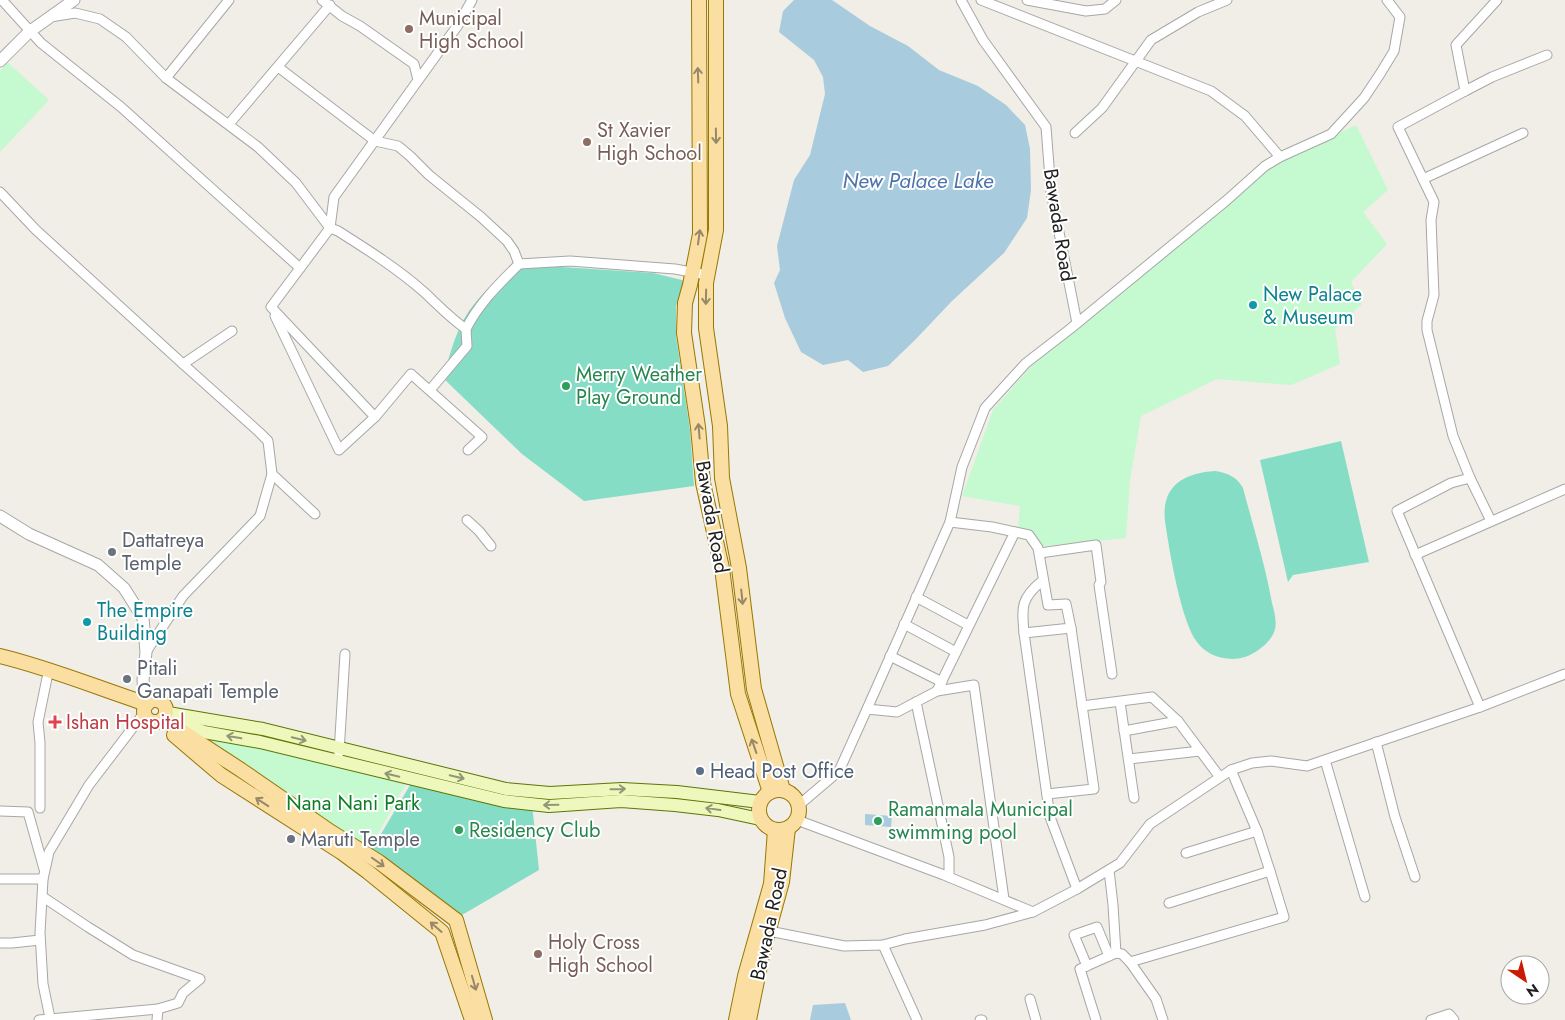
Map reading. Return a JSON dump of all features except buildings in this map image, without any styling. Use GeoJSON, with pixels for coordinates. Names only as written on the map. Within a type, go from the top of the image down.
{"type":"FeatureCollection","features":[{"type":"Feature","properties":{"kind":"main road","name":"Bawada Road"},"geometry":{"type":"LineString","coordinates":[[699,0],[700,234],[684,303],[684,333],[698,427],[703,484],[722,568],[738,695],[771,794]]}},
{"type":"Feature","properties":{"kind":"main road"},"geometry":{"type":"LineString","coordinates":[[716,0],[714,16],[716,53],[716,230],[707,275],[706,328],[720,426],[722,478],[739,568],[754,689],[771,794],[758,810],[760,819],[765,826],[787,826]]}},
{"type":"Feature","properties":{"kind":"main road"},"geometry":{"type":"LineString","coordinates":[[0,656],[57,672],[147,707]]}},
{"type":"Feature","properties":{"kind":"main road"},"geometry":{"type":"LineString","coordinates":[[0,665],[47,678],[98,696],[147,707],[162,703],[162,718],[221,775],[341,852],[442,932],[472,1020]]}},
{"type":"Feature","properties":{"kind":"main road"},"geometry":{"type":"LineString","coordinates":[[147,707],[148,720],[156,722],[162,718],[263,729],[339,755],[504,801],[549,806],[622,801],[718,810],[760,819]]}},
{"type":"Feature","properties":{"kind":"main road"},"geometry":{"type":"LineString","coordinates":[[162,718],[331,832],[379,862],[456,920],[485,1020]]}},
{"type":"Feature","properties":{"kind":"main road"},"geometry":{"type":"LineString","coordinates":[[339,755],[505,789],[550,793],[622,789],[793,795],[799,805],[800,813],[787,826],[745,976],[736,1020]]}},
{"type":"Feature","properties":{"kind":"main road","name":"Bawada Road"},"geometry":{"type":"LineString","coordinates":[[749,1020],[763,951],[782,882],[787,826]]}},
{"type":"Feature","properties":{"kind":"street"},"geometry":{"type":"LineString","coordinates":[[2,0],[40,43],[121,107],[300,268]]}},
{"type":"Feature","properties":{"kind":"street"},"geometry":{"type":"LineString","coordinates":[[3,54],[29,32],[74,0]]}},
{"type":"Feature","properties":{"kind":"street"},"geometry":{"type":"LineString","coordinates":[[166,78],[229,0]]}},
{"type":"Feature","properties":{"kind":"street"},"geometry":{"type":"LineString","coordinates":[[322,0],[342,16],[360,26],[414,64],[418,80]]}},
{"type":"Feature","properties":{"kind":"street"},"geometry":{"type":"LineString","coordinates":[[271,307],[330,228],[334,197],[458,26],[472,0]]}},
{"type":"Feature","properties":{"kind":"street","name":"Bawada Road"},"geometry":{"type":"LineString","coordinates":[[961,0],[983,40],[1046,127],[1051,192],[1076,324]]}},
{"type":"Feature","properties":{"kind":"street"},"geometry":{"type":"LineString","coordinates":[[981,0],[1211,91],[1245,116],[1280,157]]}},
{"type":"Feature","properties":{"kind":"street"},"geometry":{"type":"LineString","coordinates":[[1027,0],[1086,10],[1105,9],[1116,0]]}},
{"type":"Feature","properties":{"kind":"street"},"geometry":{"type":"LineString","coordinates":[[1075,133],[1102,108],[1151,40],[1198,12],[1227,0]]}},
{"type":"Feature","properties":{"kind":"street"},"geometry":{"type":"LineString","coordinates":[[799,805],[839,771],[950,522],[962,467],[985,408],[1026,363],[1227,200],[1265,166],[1280,157],[1331,134],[1364,98],[1394,51],[1400,16],[1386,0]]}},
{"type":"Feature","properties":{"kind":"street"},"geometry":{"type":"LineString","coordinates":[[1465,91],[1456,46],[1497,0]]}},
{"type":"Feature","properties":{"kind":"street"},"geometry":{"type":"LineString","coordinates":[[229,124],[330,6]]}},
{"type":"Feature","properties":{"kind":"street"},"geometry":{"type":"LineString","coordinates":[[49,18],[75,13],[100,19],[126,36],[166,78],[258,147],[296,183],[330,228],[338,231],[388,264],[424,292],[454,321],[466,329]]}},
{"type":"Feature","properties":{"kind":"street"},"geometry":{"type":"LineString","coordinates":[[1491,521],[1470,478],[1453,436],[1428,330],[1427,320],[1434,295],[1431,220],[1434,202],[1398,128],[1492,77],[1547,55]]}},
{"type":"Feature","properties":{"kind":"street"},"geometry":{"type":"LineString","coordinates":[[278,67],[376,141],[398,146],[429,176],[481,217],[507,241],[514,251],[519,264]]}},
{"type":"Feature","properties":{"kind":"street"},"geometry":{"type":"LineString","coordinates":[[1423,179],[1523,134]]}},
{"type":"Feature","properties":{"kind":"street"},"geometry":{"type":"LineString","coordinates":[[0,192],[36,230],[268,441],[272,474],[260,516],[183,596],[146,652]]}},
{"type":"Feature","properties":{"kind":"street"},"geometry":{"type":"LineString","coordinates":[[430,390],[466,346],[466,329],[473,314],[519,264],[570,261],[707,275]]}},
{"type":"Feature","properties":{"kind":"street"},"geometry":{"type":"LineString","coordinates":[[271,307],[376,417]]}},
{"type":"Feature","properties":{"kind":"street"},"geometry":{"type":"LineString","coordinates":[[271,307],[339,450],[376,417],[411,374],[482,437],[468,450]]}},
{"type":"Feature","properties":{"kind":"street"},"geometry":{"type":"LineString","coordinates":[[182,364],[232,331]]}},
{"type":"Feature","properties":{"kind":"street"},"geometry":{"type":"LineString","coordinates":[[272,474],[315,514]]}},
{"type":"Feature","properties":{"kind":"street"},"geometry":{"type":"LineString","coordinates":[[1470,478],[1451,483],[1397,511],[1480,707]]}},
{"type":"Feature","properties":{"kind":"street"},"geometry":{"type":"LineString","coordinates":[[1415,555],[1565,489]]}},
{"type":"Feature","properties":{"kind":"street"},"geometry":{"type":"LineString","coordinates":[[0,516],[37,538],[98,565],[124,588],[143,618],[146,652],[143,680],[147,707],[99,770],[72,810],[49,852],[43,875]]}},
{"type":"Feature","properties":{"kind":"street"},"geometry":{"type":"LineString","coordinates":[[467,520],[480,531],[491,546]]}},
{"type":"Feature","properties":{"kind":"street"},"geometry":{"type":"LineString","coordinates":[[950,522],[992,526],[1029,535],[1040,553],[1042,581],[1048,605],[1066,604],[1094,789],[1047,794]]}},
{"type":"Feature","properties":{"kind":"street"},"geometry":{"type":"LineString","coordinates":[[937,691],[1015,532]]}},
{"type":"Feature","properties":{"kind":"street"},"geometry":{"type":"LineString","coordinates":[[1040,553],[1096,545],[1101,582],[1099,585],[1112,674]]}},
{"type":"Feature","properties":{"kind":"street"},"geometry":{"type":"LineString","coordinates":[[1042,581],[1034,588],[1022,606],[1024,633],[1050,817],[1077,889]]}},
{"type":"Feature","properties":{"kind":"street"},"geometry":{"type":"LineString","coordinates":[[916,597],[968,625]]}},
{"type":"Feature","properties":{"kind":"street"},"geometry":{"type":"LineString","coordinates":[[904,624],[956,652]]}},
{"type":"Feature","properties":{"kind":"street"},"geometry":{"type":"LineString","coordinates":[[1024,633],[1071,628]]}},
{"type":"Feature","properties":{"kind":"street"},"geometry":{"type":"LineString","coordinates":[[339,755],[345,654]]}},
{"type":"Feature","properties":{"kind":"street"},"geometry":{"type":"LineString","coordinates":[[890,656],[942,682]]}},
{"type":"Feature","properties":{"kind":"street"},"geometry":{"type":"LineString","coordinates":[[769,931],[844,946],[883,945],[1033,912],[1077,889],[1120,863],[1150,824],[1219,776],[1231,770],[1252,763],[1270,761],[1306,766],[1480,707],[1565,674]]}},
{"type":"Feature","properties":{"kind":"street"},"geometry":{"type":"LineString","coordinates":[[40,808],[40,742],[38,722],[47,678]]}},
{"type":"Feature","properties":{"kind":"street"},"geometry":{"type":"LineString","coordinates":[[867,709],[897,712],[937,691],[974,685],[1004,899]]}},
{"type":"Feature","properties":{"kind":"street"},"geometry":{"type":"LineString","coordinates":[[1082,706],[1152,697],[1178,721],[1219,776]]}},
{"type":"Feature","properties":{"kind":"street"},"geometry":{"type":"LineString","coordinates":[[916,702],[949,857],[949,877]]}},
{"type":"Feature","properties":{"kind":"street"},"geometry":{"type":"LineString","coordinates":[[1120,702],[1134,798]]}},
{"type":"Feature","properties":{"kind":"street"},"geometry":{"type":"LineString","coordinates":[[1124,731],[1178,721]]}},
{"type":"Feature","properties":{"kind":"street"},"geometry":{"type":"LineString","coordinates":[[1376,742],[1395,817],[1415,877]]}},
{"type":"Feature","properties":{"kind":"street"},"geometry":{"type":"LineString","coordinates":[[1128,759],[1200,751]]}},
{"type":"Feature","properties":{"kind":"street"},"geometry":{"type":"LineString","coordinates":[[1325,760],[1365,897]]}},
{"type":"Feature","properties":{"kind":"street"},"geometry":{"type":"LineString","coordinates":[[1130,962],[1284,917],[1257,831],[1231,770]]}},
{"type":"Feature","properties":{"kind":"street"},"geometry":{"type":"LineString","coordinates":[[0,812],[28,812],[43,875],[40,940],[43,984],[50,1018]]}},
{"type":"Feature","properties":{"kind":"street"},"geometry":{"type":"LineString","coordinates":[[787,826],[949,877],[1033,912]]}},
{"type":"Feature","properties":{"kind":"street"},"geometry":{"type":"LineString","coordinates":[[1186,853],[1257,831]]}},
{"type":"Feature","properties":{"kind":"street"},"geometry":{"type":"LineString","coordinates":[[1108,870],[1113,904],[1112,955]]}},
{"type":"Feature","properties":{"kind":"street"},"geometry":{"type":"LineString","coordinates":[[1168,903],[1270,871]]}},
{"type":"Feature","properties":{"kind":"street"},"geometry":{"type":"LineString","coordinates":[[0,879],[43,875]]}},
{"type":"Feature","properties":{"kind":"street"},"geometry":{"type":"LineString","coordinates":[[409,904],[418,892]]}},
{"type":"Feature","properties":{"kind":"street"},"geometry":{"type":"LineString","coordinates":[[39,1020],[158,1009],[178,1003],[183,993],[200,979],[133,955],[88,928],[43,897]]}},
{"type":"Feature","properties":{"kind":"street"},"geometry":{"type":"LineString","coordinates":[[1087,966],[1074,935],[1097,927],[1112,955]]}},
{"type":"Feature","properties":{"kind":"street"},"geometry":{"type":"LineString","coordinates":[[0,942],[12,943],[40,940]]}},
{"type":"Feature","properties":{"kind":"street"},"geometry":{"type":"LineString","coordinates":[[883,945],[917,1020]]}},
{"type":"Feature","properties":{"kind":"street"},"geometry":{"type":"LineString","coordinates":[[1096,1020],[1080,969],[1112,955],[1122,954],[1130,962],[1156,999],[1163,1020]]}},
{"type":"Feature","properties":{"kind":"street"},"geometry":{"type":"LineString","coordinates":[[1030,999],[1036,1020]]}},
{"type":"Feature","properties":{"kind":"street"},"geometry":{"type":"LineString","coordinates":[[157,1020],[158,1009]]}},
{"type":"Feature","properties":{"kind":"street"},"geometry":{"type":"LineString","coordinates":[[1431,1020],[1448,1014],[1454,1020]]}},
{"type":"Feature","properties":{"kind":"green space"},"geometry":{"type":"Polygon","coordinates":[[[7,62],[49,100],[0,152],[0,71],[7,62]]]}},
{"type":"Feature","properties":{"kind":"green space"},"geometry":{"type":"Polygon","coordinates":[[[1356,125],[1388,190],[1363,212],[1387,244],[1351,282],[1362,304],[1335,329],[1340,364],[1291,385],[1217,379],[1141,416],[1130,480],[1126,538],[1044,546],[1032,532],[1018,529],[1020,506],[962,496],[993,410],[1035,362],[1274,165],[1356,125]]]}},
{"type":"Feature","properties":{"kind":"green space","name":"Merry Weather Play Ground"},"geometry":{"type":"Polygon","coordinates":[[[547,266],[653,273],[686,281],[676,306],[676,336],[690,430],[694,486],[584,501],[522,454],[443,378],[460,326],[479,298],[511,267],[547,266]]]}},
{"type":"Feature","properties":{"kind":"green space"},"geometry":{"type":"Polygon","coordinates":[[[1341,441],[1369,562],[1293,575],[1288,582],[1260,460],[1341,441]]]}},
{"type":"Feature","properties":{"kind":"green space"},"geometry":{"type":"Polygon","coordinates":[[[1215,471],[1232,476],[1243,488],[1269,588],[1276,626],[1267,643],[1254,653],[1232,659],[1213,655],[1197,642],[1191,632],[1176,584],[1165,521],[1167,499],[1171,490],[1177,484],[1185,478],[1204,472],[1215,471]]]}},
{"type":"Feature","properties":{"kind":"green space","name":"Nana Nani Park"},"geometry":{"type":"Polygon","coordinates":[[[167,719],[409,779],[366,854],[167,719]]]}},
{"type":"Feature","properties":{"kind":"green space","name":"Residency Club"},"geometry":{"type":"Polygon","coordinates":[[[413,780],[532,804],[539,870],[455,919],[368,856],[413,780]]]}},
{"type":"Feature","properties":{"kind":"water","name":"New Palace Lake"},"geometry":{"type":"Polygon","coordinates":[[[794,0],[832,0],[870,26],[908,46],[939,70],[978,86],[1006,105],[1025,125],[1030,149],[1031,190],[1027,218],[1004,253],[952,301],[888,366],[863,372],[848,360],[823,365],[801,352],[785,318],[774,283],[780,270],[777,246],[794,180],[810,155],[825,94],[823,77],[814,60],[779,32],[783,11],[794,0]]]}},
{"type":"Feature","properties":{"kind":"water","name":"Ramanmala Municipal swimming pool"},"geometry":{"type":"Polygon","coordinates":[[[865,814],[892,816],[891,827],[865,825],[865,814]]]}},
{"type":"Feature","properties":{"kind":"water"},"geometry":{"type":"Polygon","coordinates":[[[845,1003],[851,1020],[810,1020],[813,1005],[845,1003]]]}},
{"type":"Feature","properties":{"kind":"place","name":"Municipal High School"},"geometry":{"type":"Point","coordinates":[409,29]}},
{"type":"Feature","properties":{"kind":"place","name":"St Xavier High School"},"geometry":{"type":"Point","coordinates":[587,142]}},
{"type":"Feature","properties":{"kind":"place","name":"New Palace & Museum"},"geometry":{"type":"Point","coordinates":[1253,305]}},
{"type":"Feature","properties":{"kind":"place","name":"Merry Weather Play Ground"},"geometry":{"type":"Point","coordinates":[566,386]}},
{"type":"Feature","properties":{"kind":"place","name":"Dattatreya Temple"},"geometry":{"type":"Point","coordinates":[112,552]}},
{"type":"Feature","properties":{"kind":"place","name":"The Empire Building"},"geometry":{"type":"Point","coordinates":[87,622]}},
{"type":"Feature","properties":{"kind":"place","name":"Pitali Ganapati Temple"},"geometry":{"type":"Point","coordinates":[127,679]}},
{"type":"Feature","properties":{"kind":"place","name":"Ishan Hospital"},"geometry":{"type":"Point","coordinates":[55,722]}},
{"type":"Feature","properties":{"kind":"place","name":"Head Post Office"},"geometry":{"type":"Point","coordinates":[700,771]}},
{"type":"Feature","properties":{"kind":"place","name":"Ramanmala Municipal swimming pool"},"geometry":{"type":"Point","coordinates":[878,821]}},
{"type":"Feature","properties":{"kind":"place","name":"Residency Club"},"geometry":{"type":"Point","coordinates":[459,830]}},
{"type":"Feature","properties":{"kind":"place","name":"Maruti Temple"},"geometry":{"type":"Point","coordinates":[291,839]}},
{"type":"Feature","properties":{"kind":"place","name":"Holy Cross High School"},"geometry":{"type":"Point","coordinates":[538,954]}}]}
